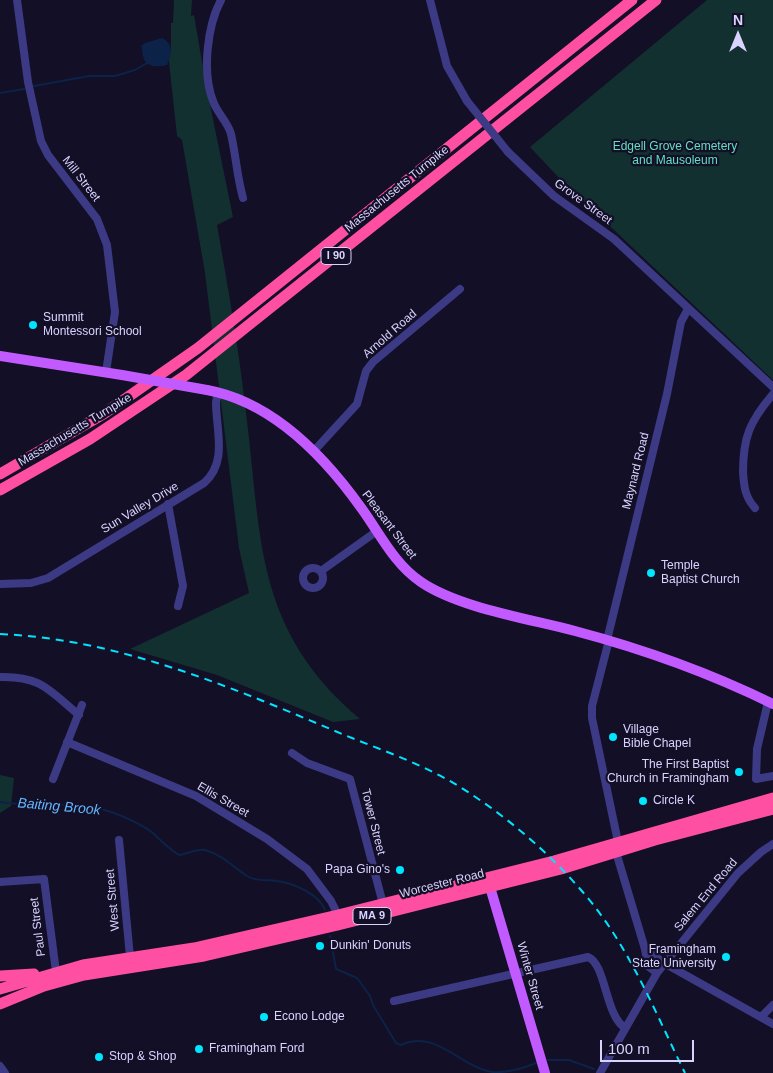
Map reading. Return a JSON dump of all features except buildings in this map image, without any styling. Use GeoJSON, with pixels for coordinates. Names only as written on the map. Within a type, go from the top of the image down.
{"type":"FeatureCollection","features":[{"type":"Feature","properties":{"kind":"highway","name":"Massachusetts Turnpike"},"geometry":{"type":"LineString","coordinates":[[0,474],[98,418],[198,348],[632,0]]}},
{"type":"Feature","properties":{"kind":"highway","name":"Massachusetts Turnpike"},"geometry":{"type":"LineString","coordinates":[[0,490],[97,435],[186,376],[656,0]]}},
{"type":"Feature","properties":{"kind":"highway"},"geometry":{"type":"LineString","coordinates":[[713,815],[773,791]]}},
{"type":"Feature","properties":{"kind":"highway","name":"Worcester Road"},"geometry":{"type":"LineString","coordinates":[[0,1004],[44,986],[84,975],[229,950],[490,887],[713,815],[773,798]]}},
{"type":"Feature","properties":{"kind":"highway","name":"Worcester Road"},"geometry":{"type":"LineString","coordinates":[[0,989],[56,972],[130,957],[217,944],[773,809]]}},
{"type":"Feature","properties":{"kind":"highway"},"geometry":{"type":"LineString","coordinates":[[742,817],[773,813]]}},
{"type":"Feature","properties":{"kind":"highway"},"geometry":{"type":"LineString","coordinates":[[0,976],[56,972]]}},
{"type":"Feature","properties":{"kind":"main road","name":"Pleasant Street"},"geometry":{"type":"LineString","coordinates":[[0,356],[213,391],[236,398],[269,416],[296,435],[347,490],[399,561],[412,575],[441,594],[464,602],[608,640],[685,666],[771,703]]}},
{"type":"Feature","properties":{"kind":"main road","name":"Winter Street"},"geometry":{"type":"LineString","coordinates":[[490,887],[545,1073]]}},
{"type":"Feature","properties":{"kind":"street","name":"Mill Street"},"geometry":{"type":"LineString","coordinates":[[17,0],[28,82],[41,141],[48,155],[96,219],[107,245],[115,312],[106,372]]}},
{"type":"Feature","properties":{"kind":"street"},"geometry":{"type":"LineString","coordinates":[[221,0],[209,33],[210,90],[215,107],[231,132],[236,173],[243,198]]}},
{"type":"Feature","properties":{"kind":"street","name":"Grove Street"},"geometry":{"type":"LineString","coordinates":[[430,0],[447,66],[467,101],[508,152],[543,187],[604,231],[773,388]]}},
{"type":"Feature","properties":{"kind":"street","name":"Arnold Road"},"geometry":{"type":"LineString","coordinates":[[313,452],[357,404],[366,371],[373,362],[460,289]]}},
{"type":"Feature","properties":{"kind":"street","name":"Maynard Road"},"geometry":{"type":"LineString","coordinates":[[657,972],[648,966],[617,847],[592,718],[594,700],[667,394],[681,322],[688,308]]}},
{"type":"Feature","properties":{"kind":"street","name":"Sun Valley Drive"},"geometry":{"type":"LineString","coordinates":[[0,584],[31,583],[48,578],[204,484],[217,467],[220,453],[213,391]]}},
{"type":"Feature","properties":{"kind":"street"},"geometry":{"type":"LineString","coordinates":[[755,508],[747,498],[744,487],[744,444],[756,415],[773,394]]}},
{"type":"Feature","properties":{"kind":"street"},"geometry":{"type":"LineString","coordinates":[[168,504],[183,586],[178,606]]}},
{"type":"Feature","properties":{"kind":"street"},"geometry":{"type":"LineString","coordinates":[[320,571],[377,530]]}},
{"type":"Feature","properties":{"kind":"street"},"geometry":{"type":"LineString","coordinates":[[0,677],[18,677],[37,681],[79,715]]}},
{"type":"Feature","properties":{"kind":"street"},"geometry":{"type":"LineString","coordinates":[[771,703],[757,749],[756,778],[773,776]]}},
{"type":"Feature","properties":{"kind":"street"},"geometry":{"type":"LineString","coordinates":[[53,778],[82,705]]}},
{"type":"Feature","properties":{"kind":"street","name":"Ellis Street"},"geometry":{"type":"LineString","coordinates":[[68,742],[196,796],[267,839],[303,865],[331,901],[338,915]]}},
{"type":"Feature","properties":{"kind":"street","name":"Tower Street"},"geometry":{"type":"LineString","coordinates":[[292,753],[307,764],[350,780],[382,904]]}},
{"type":"Feature","properties":{"kind":"street","name":"West Street"},"geometry":{"type":"LineString","coordinates":[[119,840],[130,957]]}},
{"type":"Feature","properties":{"kind":"street","name":"Salem End Road"},"geometry":{"type":"LineString","coordinates":[[600,1073],[657,972],[752,859],[773,844]]}},
{"type":"Feature","properties":{"kind":"street","name":"Paul Street"},"geometry":{"type":"LineString","coordinates":[[0,882],[44,879],[56,972]]}},
{"type":"Feature","properties":{"kind":"street"},"geometry":{"type":"LineString","coordinates":[[645,949],[664,963],[773,1024]]}},
{"type":"Feature","properties":{"kind":"street"},"geometry":{"type":"LineString","coordinates":[[394,1001],[516,972],[590,957],[596,964],[617,1022],[625,1028]]}},
{"type":"Feature","properties":{"kind":"street"},"geometry":{"type":"LineString","coordinates":[[761,1017],[773,1005]]}},
{"type":"Feature","properties":{"kind":"street"},"geometry":{"type":"LineString","coordinates":[[0,1066],[5,1073]]}},
{"type":"Feature","properties":{"kind":"green space"},"geometry":{"type":"Polygon","coordinates":[[[174,0],[192,0],[191,16],[194,15],[233,217],[217,225],[240,366],[261,541],[269,580],[282,616],[300,651],[325,685],[360,719],[333,722],[217,675],[130,649],[249,593],[239,548],[205,273],[182,140],[177,136],[168,52],[171,52],[171,23],[173,23],[174,0]]]}},
{"type":"Feature","properties":{"kind":"green space","name":"Edgell Grove Cemetery and Mausoleum"},"geometry":{"type":"Polygon","coordinates":[[[707,0],[773,0],[773,380],[561,180],[530,147],[707,0]]]}},
{"type":"Feature","properties":{"kind":"green space"},"geometry":{"type":"Polygon","coordinates":[[[0,775],[14,778],[11,806],[0,813],[0,775]]]}},
{"type":"Feature","properties":{"kind":"water"},"geometry":{"type":"Polygon","coordinates":[[[162,38],[169,43],[171,50],[167,65],[157,66],[148,64],[143,57],[141,46],[162,38]]]}},
{"type":"Feature","properties":{"kind":"waterway"},"geometry":{"type":"LineString","coordinates":[[34,86],[89,76],[115,76],[135,70],[147,63]]}},
{"type":"Feature","properties":{"kind":"waterway"},"geometry":{"type":"LineString","coordinates":[[0,93],[24,89]]}},
{"type":"Feature","properties":{"kind":"waterway","name":"Baiting Brook"},"geometry":{"type":"LineString","coordinates":[[0,802],[75,805],[105,810],[145,828],[179,855],[199,850],[211,852],[223,858],[250,878],[283,882],[305,890],[317,899],[325,910]]}},
{"type":"Feature","properties":{"kind":"waterway","name":"Baiting Brook"},"geometry":{"type":"LineString","coordinates":[[330,936],[336,969],[357,978],[370,996],[373,1005],[396,1043],[401,1045],[414,1041],[436,1045],[469,1063],[492,1072],[515,1070],[536,1063]]}},
{"type":"Feature","properties":{"kind":"waterway","name":"Baiting Brook"},"geometry":{"type":"LineString","coordinates":[[548,1060],[569,1060],[594,1069]]}},
{"type":"Feature","properties":{"kind":"railway"},"geometry":{"type":"LineString","coordinates":[[0,634],[88,645],[132,656],[218,683],[402,758],[460,787],[509,821],[539,847],[568,875],[598,910],[639,978],[685,1073]]}},
{"type":"Feature","properties":{"kind":"place","name":"Summit Montessori School"},"geometry":{"type":"Point","coordinates":[33,325]}},
{"type":"Feature","properties":{"kind":"place","name":"Temple Baptist Church"},"geometry":{"type":"Point","coordinates":[651,573]}},
{"type":"Feature","properties":{"kind":"place","name":"Village Bible Chapel"},"geometry":{"type":"Point","coordinates":[613,737]}},
{"type":"Feature","properties":{"kind":"place","name":"The First Baptist Church in Framingham"},"geometry":{"type":"Point","coordinates":[739,772]}},
{"type":"Feature","properties":{"kind":"place","name":"Circle K"},"geometry":{"type":"Point","coordinates":[643,801]}},
{"type":"Feature","properties":{"kind":"place","name":"Papa Gino's"},"geometry":{"type":"Point","coordinates":[400,870]}},
{"type":"Feature","properties":{"kind":"place","name":"Dunkin' Donuts"},"geometry":{"type":"Point","coordinates":[320,946]}},
{"type":"Feature","properties":{"kind":"place","name":"Framingham State University"},"geometry":{"type":"Point","coordinates":[726,957]}},
{"type":"Feature","properties":{"kind":"place","name":"Econo Lodge"},"geometry":{"type":"Point","coordinates":[264,1017]}},
{"type":"Feature","properties":{"kind":"place","name":"Framingham Ford"},"geometry":{"type":"Point","coordinates":[199,1049]}},
{"type":"Feature","properties":{"kind":"place","name":"Stop & Shop"},"geometry":{"type":"Point","coordinates":[99,1057]}}]}
